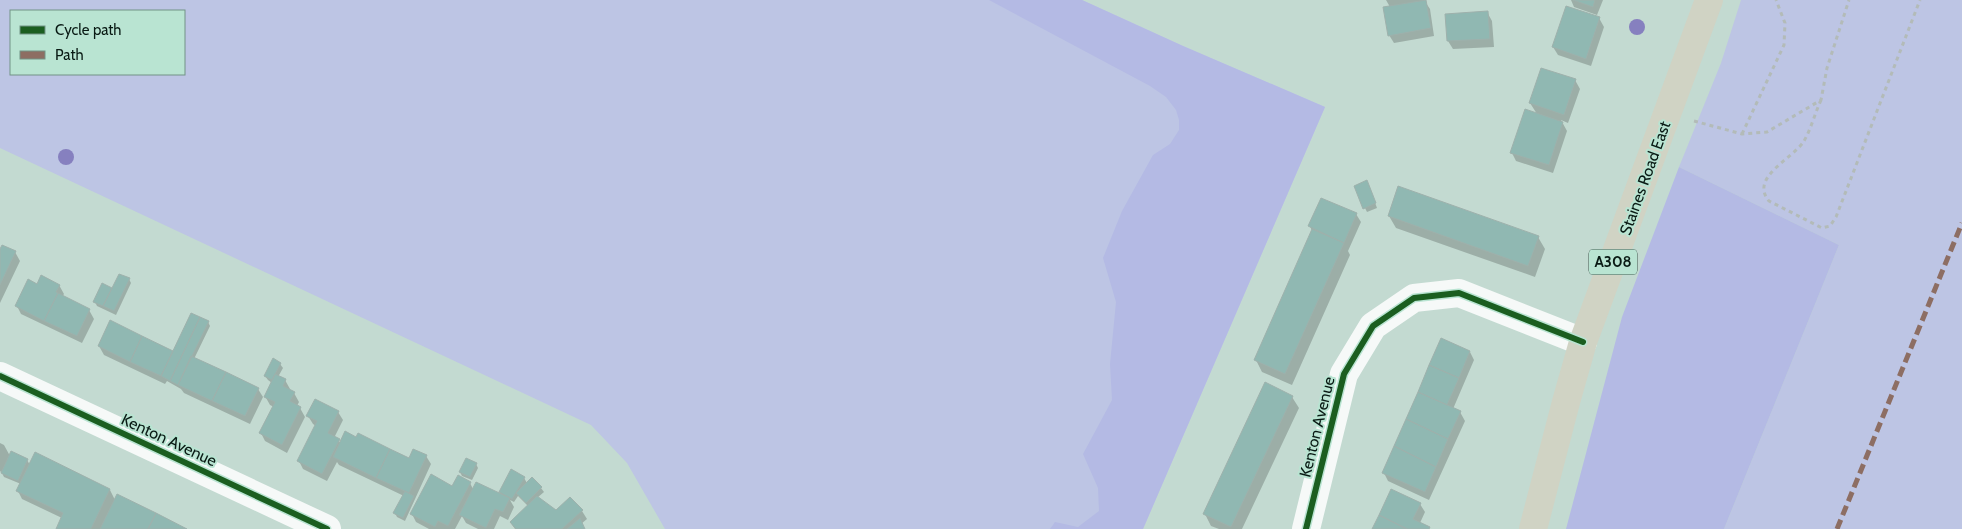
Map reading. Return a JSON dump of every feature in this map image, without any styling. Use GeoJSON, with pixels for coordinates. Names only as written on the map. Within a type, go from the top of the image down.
{"type":"FeatureCollection","features":[{"type":"Feature","properties":{"kind":"highway","name":"Staines Road East"},"geometry":{"type":"LineString","coordinates":[[1534,529],[1583,342],[1670,111],[1709,0]]}},
{"type":"Feature","properties":{"kind":"street","name":"Kenton Avenue"},"geometry":{"type":"LineString","coordinates":[[1306,529],[1344,374],[1373,326],[1414,298],[1459,293],[1583,342]]}},
{"type":"Feature","properties":{"kind":"street","name":"Kenton Avenue"},"geometry":{"type":"LineString","coordinates":[[0,376],[327,529]]}},
{"type":"Feature","properties":{"kind":"path"},"geometry":{"type":"LineString","coordinates":[[1742,134],[1784,45],[1785,23],[1776,0]]}},
{"type":"Feature","properties":{"kind":"path"},"geometry":{"type":"LineString","coordinates":[[1849,0],[1826,68],[1820,100],[1804,142],[1768,177],[1763,186],[1764,194],[1770,201],[1822,228],[1830,226],[1836,217],[1920,0]]}},
{"type":"Feature","properties":{"kind":"path"},"geometry":{"type":"LineString","coordinates":[[1670,111],[1700,124],[1742,134],[1767,132],[1820,100]]}},
{"type":"Feature","properties":{"kind":"shaded area"},"geometry":{"type":"Polygon","coordinates":[[[0,0],[1082,0],[1325,107],[1143,529],[665,529],[627,463],[591,425],[0,148],[0,0]]]}},
{"type":"Feature","properties":{"kind":"shaded area"},"geometry":{"type":"Polygon","coordinates":[[[989,0],[1082,0],[1325,107],[1143,529],[1050,529],[1055,522],[1078,527],[1099,511],[1098,488],[1083,454],[1112,400],[1110,364],[1116,302],[1103,258],[1122,211],[1153,155],[1170,144],[1179,130],[1179,120],[1176,110],[1166,97],[1150,86],[989,0]]]}},
{"type":"Feature","properties":{"kind":"shaded area"},"geometry":{"type":"Polygon","coordinates":[[[1741,0],[1962,0],[1962,529],[1724,529],[1839,245],[1679,167],[1721,63],[1741,0]]]}},
{"type":"Feature","properties":{"kind":"shaded area"},"geometry":{"type":"Polygon","coordinates":[[[1679,167],[1839,245],[1724,529],[1566,529],[1622,317],[1679,167]]]}},
{"type":"Feature","properties":{"kind":"building"},"geometry":{"type":"Polygon","coordinates":[[[1426,0],[1431,28],[1388,36],[1383,7],[1426,0]]]}},
{"type":"Feature","properties":{"kind":"building"},"geometry":{"type":"Polygon","coordinates":[[[1573,0],[1595,0],[1593,7],[1573,0]]]}},
{"type":"Feature","properties":{"kind":"building"},"geometry":{"type":"Polygon","coordinates":[[[1566,6],[1600,17],[1586,59],[1552,47],[1566,6]]]}},
{"type":"Feature","properties":{"kind":"building"},"geometry":{"type":"Polygon","coordinates":[[[1488,11],[1490,39],[1447,41],[1445,14],[1488,11]]]}},
{"type":"Feature","properties":{"kind":"building"},"geometry":{"type":"Polygon","coordinates":[[[1541,68],[1576,79],[1564,115],[1529,103],[1541,68]]]}},
{"type":"Feature","properties":{"kind":"building"},"geometry":{"type":"Polygon","coordinates":[[[1525,109],[1563,122],[1549,165],[1510,153],[1525,109]]]}},
{"type":"Feature","properties":{"kind":"building"},"geometry":{"type":"Polygon","coordinates":[[[1367,180],[1376,203],[1363,209],[1354,186],[1367,180]]]}},
{"type":"Feature","properties":{"kind":"building"},"geometry":{"type":"Polygon","coordinates":[[[1398,186],[1539,236],[1528,266],[1388,216],[1398,186]]]}},
{"type":"Feature","properties":{"kind":"building"},"geometry":{"type":"Polygon","coordinates":[[[1321,198],[1357,213],[1344,243],[1308,226],[1321,198]]]}},
{"type":"Feature","properties":{"kind":"building"},"geometry":{"type":"Polygon","coordinates":[[[1312,229],[1344,243],[1285,374],[1254,360],[1312,229]]]}},
{"type":"Feature","properties":{"kind":"building"},"geometry":{"type":"Polygon","coordinates":[[[2,245],[16,251],[0,285],[0,249],[2,245]]]}},
{"type":"Feature","properties":{"kind":"building"},"geometry":{"type":"Polygon","coordinates":[[[119,274],[130,278],[114,311],[103,306],[119,274]]]}},
{"type":"Feature","properties":{"kind":"building"},"geometry":{"type":"Polygon","coordinates":[[[41,275],[60,285],[44,321],[15,306],[28,279],[37,284],[41,275]]]}},
{"type":"Feature","properties":{"kind":"building"},"geometry":{"type":"Polygon","coordinates":[[[102,283],[112,288],[103,306],[93,302],[102,283]]]}},
{"type":"Feature","properties":{"kind":"building"},"geometry":{"type":"Polygon","coordinates":[[[58,293],[90,309],[77,336],[44,321],[58,293]]]}},
{"type":"Feature","properties":{"kind":"building"},"geometry":{"type":"Polygon","coordinates":[[[191,313],[200,317],[170,381],[161,376],[191,313]]]}},
{"type":"Feature","properties":{"kind":"building"},"geometry":{"type":"Polygon","coordinates":[[[200,317],[209,321],[178,385],[170,381],[200,317]]]}},
{"type":"Feature","properties":{"kind":"building"},"geometry":{"type":"Polygon","coordinates":[[[110,320],[142,336],[130,362],[98,346],[110,320]]]}},
{"type":"Feature","properties":{"kind":"building"},"geometry":{"type":"Polygon","coordinates":[[[142,336],[173,351],[161,376],[130,362],[142,336]]]}},
{"type":"Feature","properties":{"kind":"building"},"geometry":{"type":"Polygon","coordinates":[[[1441,338],[1470,351],[1459,378],[1429,365],[1441,338]]]}},
{"type":"Feature","properties":{"kind":"building"},"geometry":{"type":"Polygon","coordinates":[[[191,356],[226,372],[212,401],[178,385],[191,356]]]}},
{"type":"Feature","properties":{"kind":"building"},"geometry":{"type":"Polygon","coordinates":[[[273,358],[281,363],[272,380],[264,376],[273,358]]]}},
{"type":"Feature","properties":{"kind":"building"},"geometry":{"type":"Polygon","coordinates":[[[1429,365],[1459,378],[1447,405],[1418,392],[1429,365]]]}},
{"type":"Feature","properties":{"kind":"building"},"geometry":{"type":"Polygon","coordinates":[[[226,372],[259,388],[245,416],[212,401],[226,372]]]}},
{"type":"Feature","properties":{"kind":"building"},"geometry":{"type":"Polygon","coordinates":[[[275,374],[286,379],[283,386],[295,392],[290,401],[301,407],[282,445],[259,433],[275,402],[264,397],[275,374]]]}},
{"type":"Feature","properties":{"kind":"building"},"geometry":{"type":"Polygon","coordinates":[[[1265,382],[1293,396],[1231,527],[1203,514],[1265,382]]]}},
{"type":"Feature","properties":{"kind":"building"},"geometry":{"type":"Polygon","coordinates":[[[1418,392],[1461,411],[1448,439],[1406,419],[1418,392]]]}},
{"type":"Feature","properties":{"kind":"building"},"geometry":{"type":"Polygon","coordinates":[[[315,399],[339,411],[328,433],[340,439],[322,474],[297,461],[317,421],[306,416],[315,399]]]}},
{"type":"Feature","properties":{"kind":"building"},"geometry":{"type":"Polygon","coordinates":[[[1406,419],[1448,439],[1436,467],[1394,446],[1406,419]]]}},
{"type":"Feature","properties":{"kind":"building"},"geometry":{"type":"Polygon","coordinates":[[[345,431],[356,437],[358,433],[390,449],[376,478],[333,457],[345,431]]]}},
{"type":"Feature","properties":{"kind":"building"},"geometry":{"type":"Polygon","coordinates":[[[1394,446],[1436,467],[1425,492],[1382,473],[1394,446]]]}},
{"type":"Feature","properties":{"kind":"building"},"geometry":{"type":"Polygon","coordinates":[[[390,449],[409,458],[413,449],[427,455],[409,493],[376,478],[390,449]]]}},
{"type":"Feature","properties":{"kind":"building"},"geometry":{"type":"Polygon","coordinates":[[[11,451],[28,459],[18,481],[1,473],[11,451]]]}},
{"type":"Feature","properties":{"kind":"building"},"geometry":{"type":"Polygon","coordinates":[[[35,452],[110,489],[91,529],[56,529],[63,513],[16,491],[35,452]]]}},
{"type":"Feature","properties":{"kind":"building"},"geometry":{"type":"Polygon","coordinates":[[[466,458],[477,463],[470,477],[459,472],[466,458]]]}},
{"type":"Feature","properties":{"kind":"building"},"geometry":{"type":"Polygon","coordinates":[[[511,469],[525,477],[512,499],[499,492],[511,469]]]}},
{"type":"Feature","properties":{"kind":"building"},"geometry":{"type":"Polygon","coordinates":[[[431,474],[452,486],[458,475],[471,482],[448,526],[438,521],[435,527],[410,514],[431,474]]]}},
{"type":"Feature","properties":{"kind":"building"},"geometry":{"type":"Polygon","coordinates":[[[532,477],[542,487],[526,503],[516,493],[532,477]]]}},
{"type":"Feature","properties":{"kind":"building"},"geometry":{"type":"Polygon","coordinates":[[[476,482],[510,498],[503,512],[495,509],[486,528],[459,515],[476,482]]]}},
{"type":"Feature","properties":{"kind":"building"},"geometry":{"type":"Polygon","coordinates":[[[1391,489],[1421,503],[1413,519],[1430,527],[1429,529],[1407,529],[1379,515],[1391,489]]]}},
{"type":"Feature","properties":{"kind":"building"},"geometry":{"type":"Polygon","coordinates":[[[405,491],[414,496],[403,518],[393,513],[405,491]]]}},
{"type":"Feature","properties":{"kind":"building"},"geometry":{"type":"Polygon","coordinates":[[[117,494],[156,513],[148,529],[100,529],[117,494]]]}},
{"type":"Feature","properties":{"kind":"building"},"geometry":{"type":"Polygon","coordinates":[[[537,496],[556,510],[570,497],[583,510],[562,529],[516,529],[510,522],[537,496]]]}},
{"type":"Feature","properties":{"kind":"building"},"geometry":{"type":"Polygon","coordinates":[[[156,513],[187,529],[148,529],[156,513]]]}},
{"type":"Feature","properties":{"kind":"building"},"geometry":{"type":"Polygon","coordinates":[[[1379,515],[1407,529],[1372,529],[1379,515]]]}},
{"type":"Feature","properties":{"kind":"building"},"geometry":{"type":"Polygon","coordinates":[[[580,518],[585,529],[567,529],[580,518]]]}},
{"type":"Feature","properties":{"kind":"marked path"},"geometry":{"type":"LineString","coordinates":[[1837,529],[1962,223]]}},
{"type":"Feature","properties":{"kind":"cycle path"},"geometry":{"type":"LineString","coordinates":[[1306,529],[1344,374],[1373,326],[1414,298],[1459,293],[1583,342]]}},
{"type":"Feature","properties":{"kind":"cycle path"},"geometry":{"type":"LineString","coordinates":[[0,376],[327,529]]}}]}
